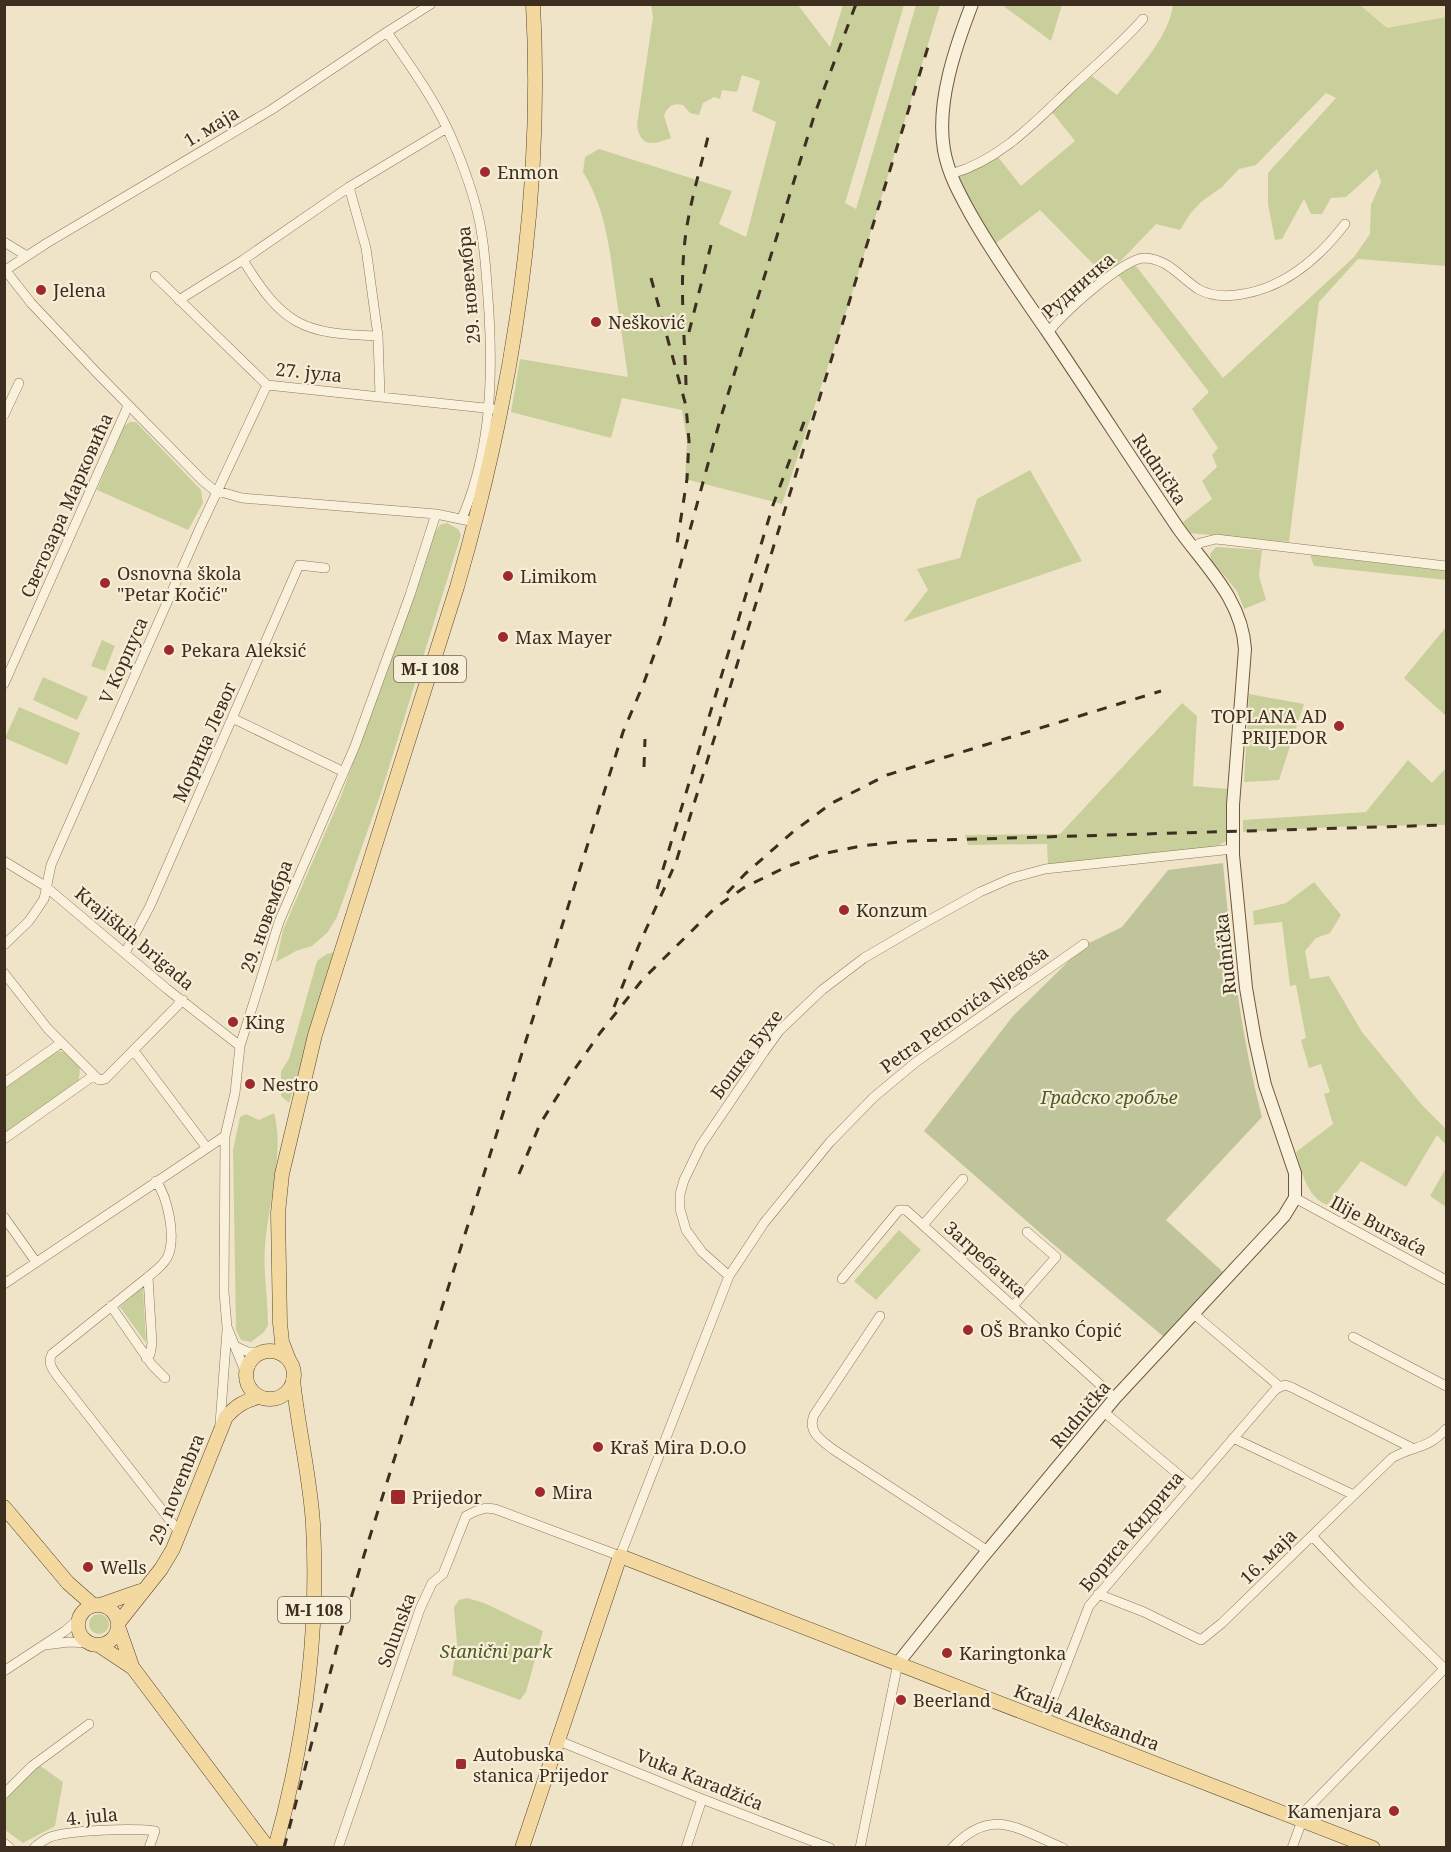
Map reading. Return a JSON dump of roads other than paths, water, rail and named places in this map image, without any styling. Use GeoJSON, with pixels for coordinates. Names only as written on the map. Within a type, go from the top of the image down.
{"type":"FeatureCollection","features":[{"type":"Feature","properties":{"kind":"main road","name":"M-I 108"},"geometry":{"type":"LineString","coordinates":[[275,1848],[289,1797],[308,1690],[314,1597],[312,1522],[307,1470],[293,1367],[282,1342],[280,1323],[278,1213],[282,1174],[315,1035],[469,520],[495,409],[515,338],[534,168],[533,4]]}},
{"type":"Feature","properties":{"kind":"main road","name":"M-I 108"},"geometry":{"type":"LineString","coordinates":[[245,1375],[248,1363],[264,1351],[280,1323]]}},
{"type":"Feature","properties":{"kind":"main road"},"geometry":{"type":"LineString","coordinates":[[264,1351],[283,1354],[289,1360]]}},
{"type":"Feature","properties":{"kind":"main road","name":"29. novembra"},"geometry":{"type":"LineString","coordinates":[[119,1625],[142,1590],[161,1569],[173,1549],[220,1429],[234,1408],[245,1375]]}},
{"type":"Feature","properties":{"kind":"main road"},"geometry":{"type":"LineString","coordinates":[[245,1375],[248,1386],[260,1397]]}},
{"type":"Feature","properties":{"kind":"main road"},"geometry":{"type":"LineString","coordinates":[[234,1408],[248,1400],[260,1397],[276,1398],[289,1390],[293,1380]]}},
{"type":"Feature","properties":{"kind":"main road"},"geometry":{"type":"LineString","coordinates":[[276,1398],[299,1421]]}},
{"type":"Feature","properties":{"kind":"main road"},"geometry":{"type":"LineString","coordinates":[[4,1507],[68,1583],[97,1605],[112,1610],[133,1668],[268,1848]]}},
{"type":"Feature","properties":{"kind":"main road","name":"Kralja Aleksandra"},"geometry":{"type":"LineString","coordinates":[[620,1556],[1373,1848]]}},
{"type":"Feature","properties":{"kind":"main road","name":"Petra Petrovića Njegoša"},"geometry":{"type":"LineString","coordinates":[[522,1848],[620,1556]]}},
{"type":"Feature","properties":{"kind":"main road"},"geometry":{"type":"LineString","coordinates":[[68,1583],[80,1617],[79,1632],[133,1668]]}},
{"type":"Feature","properties":{"kind":"main road","name":"29. novembra"},"geometry":{"type":"LineString","coordinates":[[97,1605],[142,1590]]}},
{"type":"Feature","properties":{"kind":"main road"},"geometry":{"type":"LineString","coordinates":[[80,1617],[97,1605]]}},
{"type":"Feature","properties":{"kind":"main road"},"geometry":{"type":"LineString","coordinates":[[94,1644],[112,1640],[119,1625]]}},
{"type":"Feature","properties":{"kind":"street","name":"1. маја"},"geometry":{"type":"LineString","coordinates":[[5,271],[271,110],[431,4]]}},
{"type":"Feature","properties":{"kind":"street","name":"Rudnička"},"geometry":{"type":"LineString","coordinates":[[898,1663],[1115,1398],[1284,1216],[1295,1198],[1295,1173],[1265,1085],[1244,976],[1233,849],[1233,805],[1245,639],[1240,618],[1233,602],[1193,548],[991,250],[951,174],[944,149],[942,106],[972,4]]}},
{"type":"Feature","properties":{"kind":"street"},"geometry":{"type":"LineString","coordinates":[[951,174],[984,161],[1020,136],[1123,41],[1143,19]]}},
{"type":"Feature","properties":{"kind":"street","name":"29. новембра"},"geometry":{"type":"LineString","coordinates":[[387,32],[424,86],[447,128],[475,204],[482,234],[495,409]]}},
{"type":"Feature","properties":{"kind":"street"},"geometry":{"type":"LineString","coordinates":[[179,300],[243,260],[349,187],[447,128]]}},
{"type":"Feature","properties":{"kind":"street"},"geometry":{"type":"LineString","coordinates":[[349,187],[366,248],[378,336],[380,396]]}},
{"type":"Feature","properties":{"kind":"street","name":"Рудничка"},"geometry":{"type":"LineString","coordinates":[[1048,333],[1062,316],[1117,270],[1130,262],[1142,258],[1166,264],[1207,294],[1226,297],[1263,291],[1308,264],[1332,242],[1345,224]]}},
{"type":"Feature","properties":{"kind":"street"},"geometry":{"type":"LineString","coordinates":[[4,242],[27,256]]}},
{"type":"Feature","properties":{"kind":"street"},"geometry":{"type":"LineString","coordinates":[[243,260],[275,306],[303,325],[324,332],[378,336]]}},
{"type":"Feature","properties":{"kind":"street"},"geometry":{"type":"LineString","coordinates":[[5,271],[31,303],[128,406],[202,481],[217,491],[242,498],[436,514],[469,520]]}},
{"type":"Feature","properties":{"kind":"street","name":"27. јула"},"geometry":{"type":"LineString","coordinates":[[155,276],[267,385],[495,409]]}},
{"type":"Feature","properties":{"kind":"street"},"geometry":{"type":"LineString","coordinates":[[4,415],[19,383]]}},
{"type":"Feature","properties":{"kind":"street","name":"V Корпуса"},"geometry":{"type":"LineString","coordinates":[[4,945],[29,921],[44,899],[51,865],[217,491],[267,385]]}},
{"type":"Feature","properties":{"kind":"street","name":"Светозара Марковића"},"geometry":{"type":"LineString","coordinates":[[4,684],[128,406]]}},
{"type":"Feature","properties":{"kind":"street","name":"29. новембра"},"geometry":{"type":"LineString","coordinates":[[237,1347],[227,1327],[224,1292],[225,1137],[235,1093],[240,1046],[279,922],[344,772],[380,679],[436,514]]}},
{"type":"Feature","properties":{"kind":"street"},"geometry":{"type":"LineString","coordinates":[[1193,548],[1200,543],[1216,539],[1446,566]]}},
{"type":"Feature","properties":{"kind":"street","name":"Морица Левог"},"geometry":{"type":"LineString","coordinates":[[125,953],[150,906],[299,565],[325,568]]}},
{"type":"Feature","properties":{"kind":"street"},"geometry":{"type":"LineString","coordinates":[[232,718],[344,772]]}},
{"type":"Feature","properties":{"kind":"street","name":"Бошка Бухе"},"geometry":{"type":"LineString","coordinates":[[729,1276],[702,1252],[686,1230],[680,1209],[680,1194],[684,1180],[701,1145],[779,1031],[822,990],[864,958],[980,892],[1012,878],[1045,869],[1233,849]]}},
{"type":"Feature","properties":{"kind":"street","name":"Krajiških brigada"},"geometry":{"type":"LineString","coordinates":[[4,861],[45,886],[240,1046]]}},
{"type":"Feature","properties":{"kind":"street","name":"Petra Petrovića Njegoša"},"geometry":{"type":"LineString","coordinates":[[620,1556],[729,1276],[764,1223],[830,1142],[874,1097],[933,1049],[1084,944]]}},
{"type":"Feature","properties":{"kind":"street"},"geometry":{"type":"LineString","coordinates":[[4,973],[48,1029],[99,1080],[105,1079],[183,1000]]}},
{"type":"Feature","properties":{"kind":"street"},"geometry":{"type":"LineString","coordinates":[[4,1083],[62,1043]]}},
{"type":"Feature","properties":{"kind":"street"},"geometry":{"type":"LineString","coordinates":[[134,1051],[207,1148]]}},
{"type":"Feature","properties":{"kind":"street"},"geometry":{"type":"LineString","coordinates":[[4,1139],[93,1076]]}},
{"type":"Feature","properties":{"kind":"street"},"geometry":{"type":"LineString","coordinates":[[4,1284],[225,1137]]}},
{"type":"Feature","properties":{"kind":"street"},"geometry":{"type":"LineString","coordinates":[[922,1225],[963,1179]]}},
{"type":"Feature","properties":{"kind":"street"},"geometry":{"type":"LineString","coordinates":[[156,1181],[165,1197],[169,1214],[170,1246],[163,1265],[52,1354],[50,1361],[52,1368],[180,1533]]}},
{"type":"Feature","properties":{"kind":"street","name":"Ilije Bursaća"},"geometry":{"type":"LineString","coordinates":[[1295,1198],[1446,1280]]}},
{"type":"Feature","properties":{"kind":"street","name":"Загребачка"},"geometry":{"type":"LineString","coordinates":[[842,1280],[899,1210],[906,1210],[1115,1398]]}},
{"type":"Feature","properties":{"kind":"street"},"geometry":{"type":"LineString","coordinates":[[4,1217],[36,1263]]}},
{"type":"Feature","properties":{"kind":"street"},"geometry":{"type":"LineString","coordinates":[[1013,1306],[1056,1257],[1027,1232]]}},
{"type":"Feature","properties":{"kind":"street"},"geometry":{"type":"LineString","coordinates":[[146,1358],[150,1354],[152,1344],[148,1277]]}},
{"type":"Feature","properties":{"kind":"street"},"geometry":{"type":"LineString","coordinates":[[111,1306],[146,1358],[165,1378]]}},
{"type":"Feature","properties":{"kind":"street"},"geometry":{"type":"LineString","coordinates":[[1194,1314],[1280,1387],[1285,1385],[1291,1387],[1414,1449]]}},
{"type":"Feature","properties":{"kind":"street"},"geometry":{"type":"LineString","coordinates":[[880,1316],[814,1415],[811,1422],[814,1433],[834,1450],[988,1551]]}},
{"type":"Feature","properties":{"kind":"street","name":"29. novembra"},"geometry":{"type":"LineString","coordinates":[[220,1429],[227,1327]]}},
{"type":"Feature","properties":{"kind":"street"},"geometry":{"type":"LineString","coordinates":[[1353,1337],[1446,1386]]}},
{"type":"Feature","properties":{"kind":"street"},"geometry":{"type":"LineString","coordinates":[[237,1347],[248,1352],[264,1351]]}},
{"type":"Feature","properties":{"kind":"street"},"geometry":{"type":"LineString","coordinates":[[237,1347],[245,1375]]}},
{"type":"Feature","properties":{"kind":"street","name":"Бориса Kидрича"},"geometry":{"type":"LineString","coordinates":[[1045,1720],[1089,1606],[1191,1485],[1280,1387]]}},
{"type":"Feature","properties":{"kind":"street"},"geometry":{"type":"LineString","coordinates":[[1104,1412],[1191,1485]]}},
{"type":"Feature","properties":{"kind":"street","name":"16. маја"},"geometry":{"type":"LineString","coordinates":[[1098,1594],[1144,1612],[1201,1640],[1222,1623],[1392,1458],[1429,1444],[1446,1429]]}},
{"type":"Feature","properties":{"kind":"street"},"geometry":{"type":"LineString","coordinates":[[1233,1438],[1354,1495]]}},
{"type":"Feature","properties":{"kind":"street","name":"Solunska"},"geometry":{"type":"LineString","coordinates":[[338,1848],[422,1602],[432,1583],[443,1574],[466,1516],[486,1508],[495,1509],[620,1556]]}},
{"type":"Feature","properties":{"kind":"street"},"geometry":{"type":"LineString","coordinates":[[1292,1848],[1306,1810],[1445,1668],[1312,1536]]}},
{"type":"Feature","properties":{"kind":"street"},"geometry":{"type":"LineString","coordinates":[[4,1671],[80,1617]]}},
{"type":"Feature","properties":{"kind":"street"},"geometry":{"type":"LineString","coordinates":[[43,1645],[69,1642],[94,1644]]}},
{"type":"Feature","properties":{"kind":"street"},"geometry":{"type":"LineString","coordinates":[[860,1848],[898,1663]]}},
{"type":"Feature","properties":{"kind":"street"},"geometry":{"type":"LineString","coordinates":[[4,1794],[32,1766],[89,1724]]}},
{"type":"Feature","properties":{"kind":"street","name":"Vuka Karadžića"},"geometry":{"type":"LineString","coordinates":[[559,1741],[830,1848]]}},
{"type":"Feature","properties":{"kind":"street"},"geometry":{"type":"LineString","coordinates":[[686,1848],[702,1799]]}},
{"type":"Feature","properties":{"kind":"street"},"geometry":{"type":"LineString","coordinates":[[952,1848],[970,1831],[983,1825],[997,1823],[1019,1829],[1063,1848]]}},
{"type":"Feature","properties":{"kind":"street","name":"4. jula"},"geometry":{"type":"LineString","coordinates":[[34,1848],[51,1837],[67,1833],[139,1829],[155,1831],[149,1848]]}},
{"type":"Feature","properties":{"kind":"street"},"geometry":{"type":"LineString","coordinates":[[4,1843],[10,1848]]}},
{"type":"Feature","properties":{"kind":"railway"},"geometry":{"type":"LineString","coordinates":[[284,1848],[360,1568],[623,732],[661,636],[720,420],[815,113],[856,4]]}},
{"type":"Feature","properties":{"kind":"railway"},"geometry":{"type":"LineString","coordinates":[[614,1007],[676,862],[928,47]]}},
{"type":"Feature","properties":{"kind":"railway"},"geometry":{"type":"LineString","coordinates":[[686,385],[684,250],[691,207],[708,137]]}},
{"type":"Feature","properties":{"kind":"railway"},"geometry":{"type":"LineString","coordinates":[[689,332],[711,245]]}},
{"type":"Feature","properties":{"kind":"railway"},"geometry":{"type":"LineString","coordinates":[[651,278],[686,406],[689,441],[687,479],[676,550]]}},
{"type":"Feature","properties":{"kind":"railway"},"geometry":{"type":"LineString","coordinates":[[657,889],[773,505],[807,414]]}},
{"type":"Feature","properties":{"kind":"railway"},"geometry":{"type":"LineString","coordinates":[[727,893],[794,831],[832,803],[887,775],[1161,691]]}},
{"type":"Feature","properties":{"kind":"railway"},"geometry":{"type":"LineString","coordinates":[[644,767],[645,739]]}},
{"type":"Feature","properties":{"kind":"railway"},"geometry":{"type":"LineString","coordinates":[[519,1174],[540,1124],[572,1073],[643,979],[715,908],[745,887],[786,867],[822,854],[861,846],[909,841],[1446,825]]}},
{"type":"Feature","properties":{"kind":"place","name":"Enmon"},"geometry":{"type":"Point","coordinates":[485,172]}},
{"type":"Feature","properties":{"kind":"place","name":"Jelena"},"geometry":{"type":"Point","coordinates":[41,290]}},
{"type":"Feature","properties":{"kind":"place","name":"Nešković"},"geometry":{"type":"Point","coordinates":[596,322]}},
{"type":"Feature","properties":{"kind":"place","name":"Limikom"},"geometry":{"type":"Point","coordinates":[508,576]}},
{"type":"Feature","properties":{"kind":"place","name":"Osnovna škola \"Petar Kočić\""},"geometry":{"type":"Point","coordinates":[105,583]}},
{"type":"Feature","properties":{"kind":"place","name":"Max Mayer"},"geometry":{"type":"Point","coordinates":[503,637]}},
{"type":"Feature","properties":{"kind":"place","name":"Pekara Aleksić"},"geometry":{"type":"Point","coordinates":[169,650]}},
{"type":"Feature","properties":{"kind":"place","name":"TOPLANA AD PRIJEDOR"},"geometry":{"type":"Point","coordinates":[1339,726]}},
{"type":"Feature","properties":{"kind":"place","name":"Konzum"},"geometry":{"type":"Point","coordinates":[844,910]}},
{"type":"Feature","properties":{"kind":"place","name":"King"},"geometry":{"type":"Point","coordinates":[233,1022]}},
{"type":"Feature","properties":{"kind":"place","name":"Nestro"},"geometry":{"type":"Point","coordinates":[250,1084]}},
{"type":"Feature","properties":{"kind":"place","name":"OŠ Branko Ćopić"},"geometry":{"type":"Point","coordinates":[968,1330]}},
{"type":"Feature","properties":{"kind":"place","name":"Kraš Mira D.O.O"},"geometry":{"type":"Point","coordinates":[598,1447]}},
{"type":"Feature","properties":{"kind":"place","name":"Mira"},"geometry":{"type":"Point","coordinates":[540,1492]}},
{"type":"Feature","properties":{"kind":"place","name":"Prijedor"},"geometry":{"type":"Point","coordinates":[398,1497]}},
{"type":"Feature","properties":{"kind":"place","name":"Wells"},"geometry":{"type":"Point","coordinates":[88,1567]}},
{"type":"Feature","properties":{"kind":"place","name":"Karingtonka"},"geometry":{"type":"Point","coordinates":[947,1653]}},
{"type":"Feature","properties":{"kind":"place","name":"Beerland"},"geometry":{"type":"Point","coordinates":[901,1700]}},
{"type":"Feature","properties":{"kind":"place","name":"Autobuska stanica Prijedor"},"geometry":{"type":"Point","coordinates":[461,1764]}},
{"type":"Feature","properties":{"kind":"place","name":"Kamenjara"},"geometry":{"type":"Point","coordinates":[1394,1811]}},
{"type":"Feature","properties":{"kind":"park label","name":"Градско гробље"},"geometry":{"type":"Point","coordinates":[1109,1097]}},
{"type":"Feature","properties":{"kind":"park label","name":"Stanični park"},"geometry":{"type":"Point","coordinates":[496,1651]}}]}
